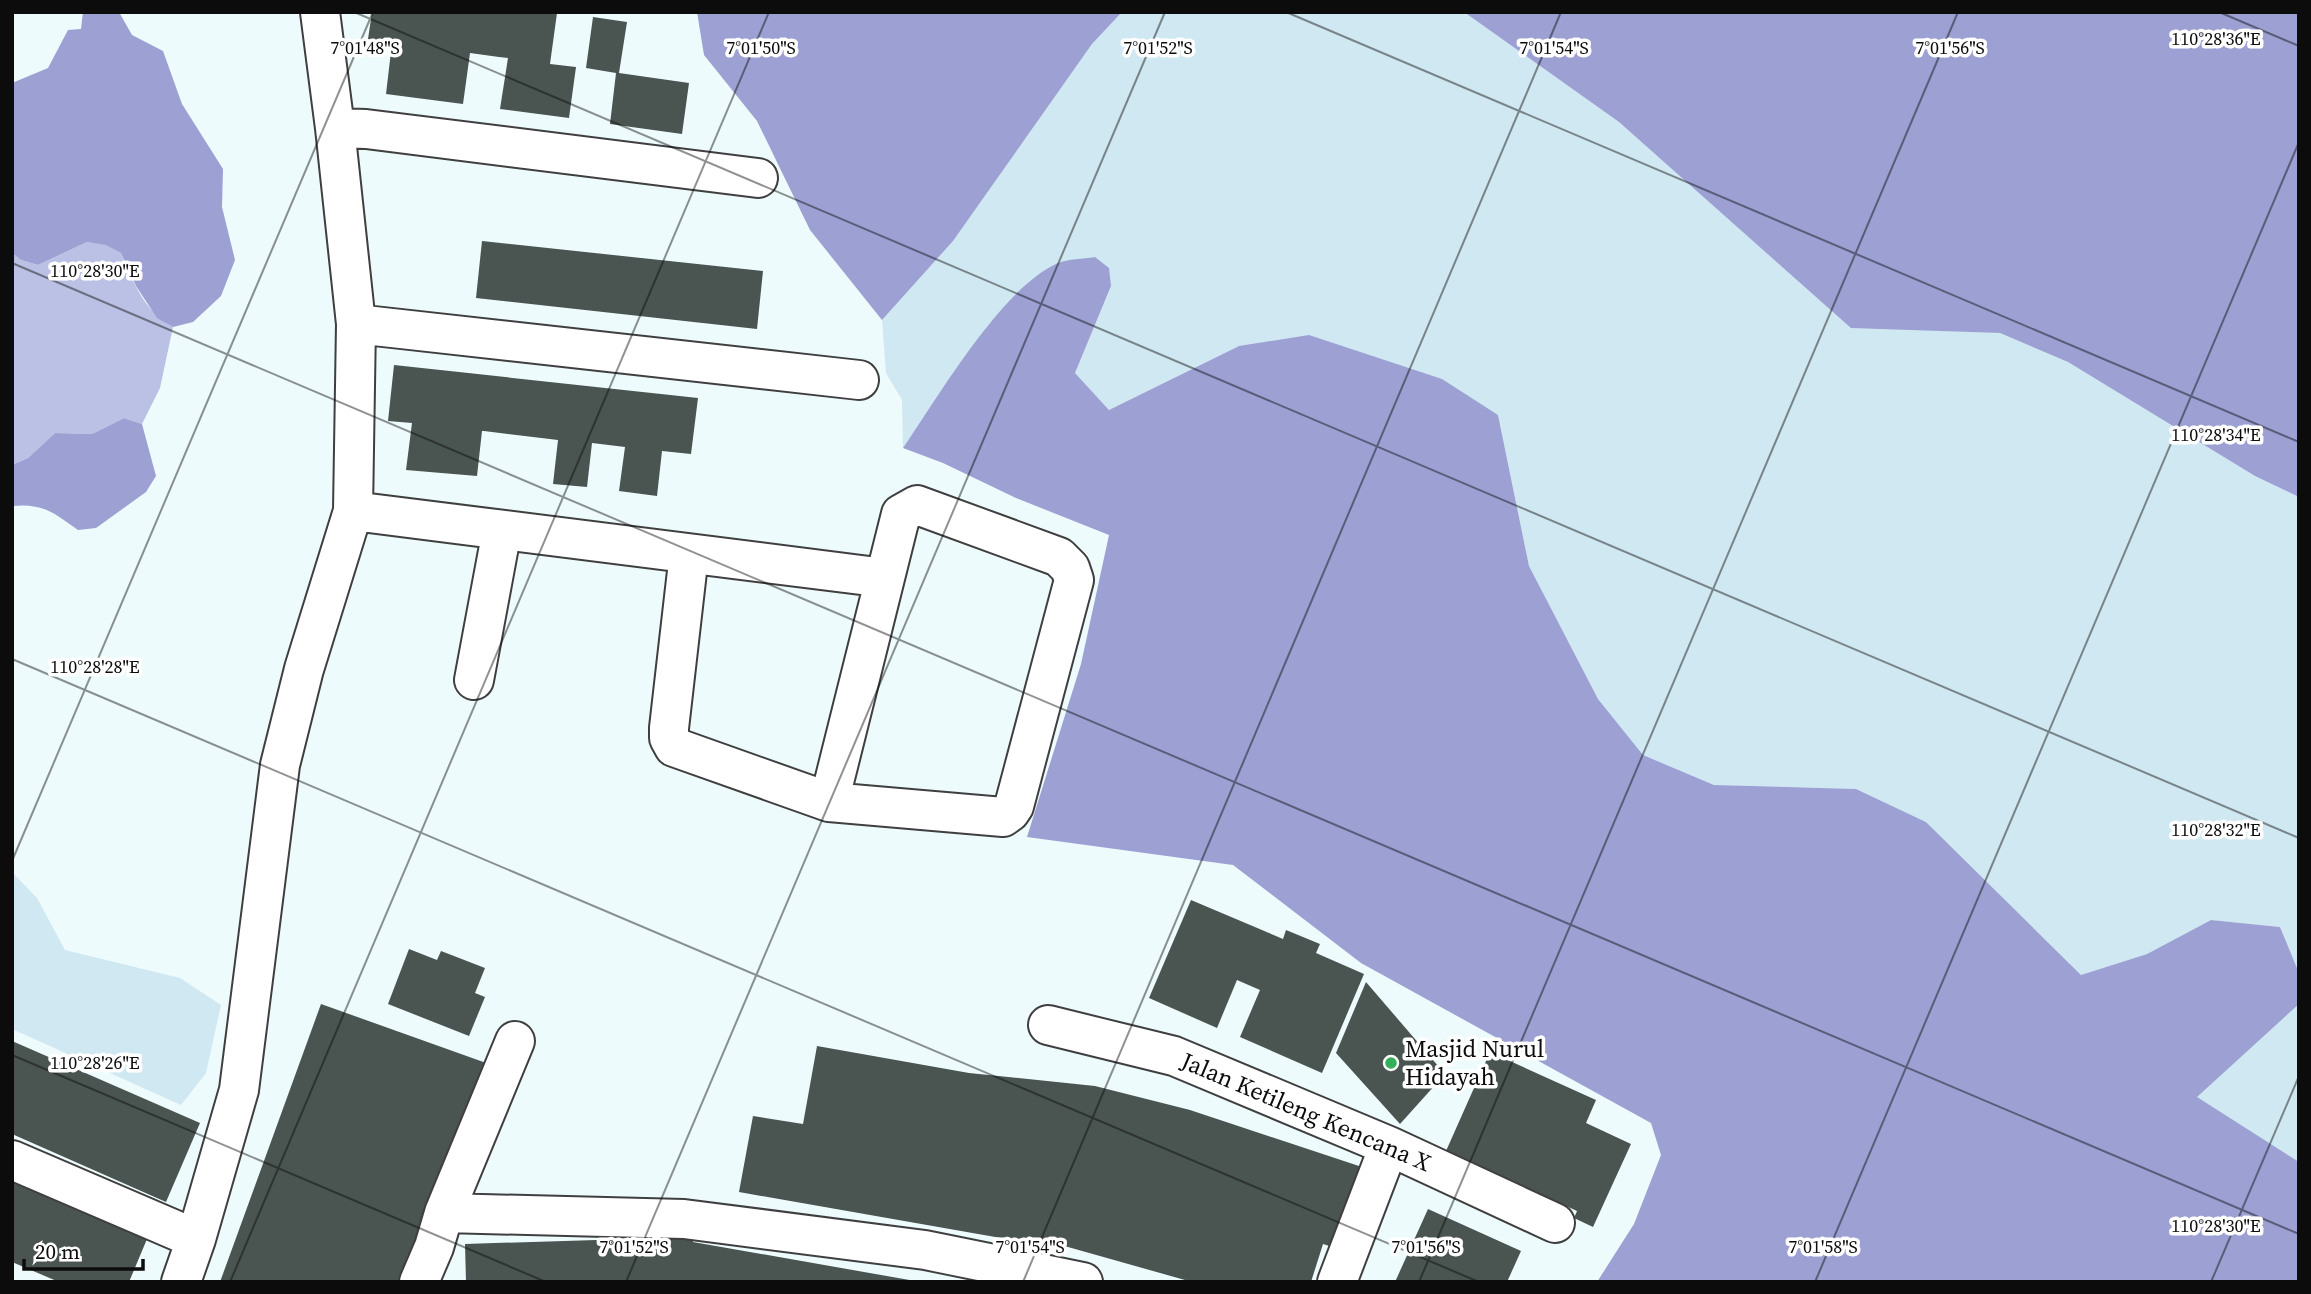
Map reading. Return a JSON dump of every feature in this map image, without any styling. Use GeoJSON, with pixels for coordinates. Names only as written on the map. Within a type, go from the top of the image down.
{"type":"FeatureCollection","features":[{"type":"Feature","properties":{"kind":"street"},"geometry":{"type":"LineString","coordinates":[[181,1282],[240,1090],[280,765],[304,669],[353,510],[356,324],[320,12]]}},
{"type":"Feature","properties":{"kind":"street"},"geometry":{"type":"LineString","coordinates":[[335,128],[380,131],[758,178]]}},
{"type":"Feature","properties":{"kind":"street"},"geometry":{"type":"LineString","coordinates":[[356,324],[859,380]]}},
{"type":"Feature","properties":{"kind":"street"},"geometry":{"type":"LineString","coordinates":[[689,554],[669,738],[674,747],[829,802],[1003,817],[1014,806],[1074,580],[1070,568],[1059,557],[917,505],[901,514],[829,802]]}},
{"type":"Feature","properties":{"kind":"street"},"geometry":{"type":"LineString","coordinates":[[353,510],[885,578]]}},
{"type":"Feature","properties":{"kind":"street"},"geometry":{"type":"LineString","coordinates":[[474,680],[502,530]]}},
{"type":"Feature","properties":{"kind":"street","name":"Jalan Ketileng Kencana X"},"geometry":{"type":"LineString","coordinates":[[1048,1025],[1174,1056],[1388,1146],[1555,1223]]}},
{"type":"Feature","properties":{"kind":"street"},"geometry":{"type":"LineString","coordinates":[[419,1282],[434,1247],[444,1213],[515,1041]]}},
{"type":"Feature","properties":{"kind":"street"},"geometry":{"type":"LineString","coordinates":[[1337,1282],[1388,1146]]}},
{"type":"Feature","properties":{"kind":"street"},"geometry":{"type":"LineString","coordinates":[[12,1160],[196,1239]]}},
{"type":"Feature","properties":{"kind":"street"},"geometry":{"type":"LineString","coordinates":[[444,1213],[684,1219],[925,1250],[1083,1282]]}},
{"type":"Feature","properties":{"kind":"shaded area"},"geometry":{"type":"Polygon","coordinates":[[[83,12],[119,12],[132,35],[163,51],[182,104],[223,169],[222,207],[235,260],[221,296],[193,322],[173,327],[157,318],[136,286],[121,253],[106,245],[87,242],[38,265],[21,260],[12,253],[12,83],[48,68],[68,30],[81,29],[83,12]]]}},
{"type":"Feature","properties":{"kind":"shaded area"},"geometry":{"type":"Polygon","coordinates":[[[697,12],[1122,12],[1092,44],[953,241],[882,320],[810,230],[757,121],[704,55],[697,12]]]}},
{"type":"Feature","properties":{"kind":"shaded area"},"geometry":{"type":"Polygon","coordinates":[[[1122,12],[1464,12],[1619,122],[1851,327],[2000,333],[2068,362],[2255,476],[2299,497],[2299,973],[2280,927],[2211,920],[2147,954],[2081,975],[1926,822],[1856,789],[1714,785],[1643,755],[1598,699],[1529,566],[1498,415],[1239,346],[1109,410],[1075,373],[1111,286],[1059,263],[1027,283],[988,325],[903,448],[902,400],[886,373],[882,320],[953,241],[1092,44],[1122,12]]]}},
{"type":"Feature","properties":{"kind":"shaded area"},"geometry":{"type":"Polygon","coordinates":[[[1464,12],[2299,12],[2299,497],[2255,476],[2068,362],[2000,333],[1851,328],[1619,122],[1464,12]]]}},
{"type":"Feature","properties":{"kind":"shaded area"},"geometry":{"type":"Polygon","coordinates":[[[87,242],[106,244],[121,253],[147,304],[173,327],[160,388],[142,424],[124,418],[92,434],[55,433],[28,458],[12,465],[12,253],[21,260],[38,265],[87,242]]]}},
{"type":"Feature","properties":{"kind":"shaded area"},"geometry":{"type":"Polygon","coordinates":[[[1095,257],[1109,268],[1111,286],[1075,373],[1109,410],[1239,346],[1309,335],[1442,379],[1498,415],[1529,566],[1598,699],[1643,755],[1714,785],[1856,789],[1926,822],[2081,975],[2147,954],[2211,920],[2280,927],[2299,973],[2299,1004],[2197,1097],[2299,1162],[2299,1282],[1597,1282],[1634,1224],[1661,1155],[1651,1123],[1361,963],[1233,865],[1027,837],[1081,664],[1109,535],[903,448],[973,345],[1015,295],[1036,276],[1058,263],[1095,257]]]}},
{"type":"Feature","properties":{"kind":"shaded area"},"geometry":{"type":"Polygon","coordinates":[[[124,418],[142,424],[156,476],[146,492],[96,528],[78,530],[40,508],[12,506],[12,465],[28,458],[55,433],[92,434],[124,418]]]}},
{"type":"Feature","properties":{"kind":"shaded area"},"geometry":{"type":"Polygon","coordinates":[[[12,872],[37,898],[65,950],[180,978],[221,1005],[206,1073],[181,1105],[12,1029],[12,872]]]}},
{"type":"Feature","properties":{"kind":"shaded area"},"geometry":{"type":"Polygon","coordinates":[[[2299,1004],[2299,1162],[2196,1097],[2299,1004]]]}},
{"type":"Feature","properties":{"kind":"building"},"geometry":{"type":"Polygon","coordinates":[[[372,12],[557,13],[550,64],[576,67],[569,118],[500,109],[508,58],[470,53],[463,104],[386,94],[392,43],[368,39],[372,12]]]}},
{"type":"Feature","properties":{"kind":"building"},"geometry":{"type":"Polygon","coordinates":[[[593,17],[627,22],[619,73],[689,83],[682,134],[610,124],[616,73],[586,68],[593,17]]]}},
{"type":"Feature","properties":{"kind":"building"},"geometry":{"type":"Polygon","coordinates":[[[482,241],[763,271],[757,329],[476,298],[482,241]]]}},
{"type":"Feature","properties":{"kind":"building"},"geometry":{"type":"Polygon","coordinates":[[[394,365],[698,398],[691,454],[662,451],[657,496],[619,491],[625,447],[592,443],[587,487],[553,484],[558,440],[484,431],[477,476],[406,470],[412,423],[388,421],[394,365]]]}},
{"type":"Feature","properties":{"kind":"building"},"geometry":{"type":"Polygon","coordinates":[[[1191,900],[1283,939],[1286,930],[1320,944],[1316,953],[1364,974],[1322,1073],[1240,1037],[1260,990],[1237,980],[1217,1028],[1149,998],[1191,900]]]}},
{"type":"Feature","properties":{"kind":"building"},"geometry":{"type":"Polygon","coordinates":[[[409,949],[437,960],[441,951],[485,968],[475,993],[485,997],[469,1036],[388,1004],[409,949]]]}},
{"type":"Feature","properties":{"kind":"building","name":"Masjid Nurul Hidayah"},"geometry":{"type":"Polygon","coordinates":[[[1366,982],[1445,1074],[1400,1124],[1336,1053],[1366,982]]]}},
{"type":"Feature","properties":{"kind":"building"},"geometry":{"type":"Polygon","coordinates":[[[321,1004],[489,1064],[411,1282],[220,1282],[321,1004]]]}},
{"type":"Feature","properties":{"kind":"building"},"geometry":{"type":"Polygon","coordinates":[[[12,1041],[200,1123],[166,1202],[12,1134],[12,1041]]]}},
{"type":"Feature","properties":{"kind":"building"},"geometry":{"type":"Polygon","coordinates":[[[817,1046],[969,1073],[1095,1086],[1190,1110],[1362,1167],[1336,1248],[1323,1244],[1311,1282],[1192,1282],[1068,1247],[1018,1241],[739,1192],[753,1116],[803,1124],[817,1046]]]}},
{"type":"Feature","properties":{"kind":"building"},"geometry":{"type":"Polygon","coordinates":[[[1490,1052],[1596,1100],[1586,1123],[1631,1144],[1593,1227],[1574,1218],[1577,1211],[1446,1151],[1490,1052]]]}},
{"type":"Feature","properties":{"kind":"building"},"geometry":{"type":"Polygon","coordinates":[[[12,1181],[147,1239],[129,1282],[59,1282],[12,1262],[12,1181]]]}},
{"type":"Feature","properties":{"kind":"building"},"geometry":{"type":"Polygon","coordinates":[[[1428,1209],[1521,1251],[1507,1282],[1395,1282],[1428,1209]]]}},
{"type":"Feature","properties":{"kind":"building"},"geometry":{"type":"Polygon","coordinates":[[[693,1237],[693,1242],[921,1282],[466,1282],[465,1244],[693,1237]]]}},
{"type":"Feature","properties":{"kind":"place","name":"Masjid Nurul Hidayah"},"geometry":{"type":"Point","coordinates":[1391,1063]}}]}
